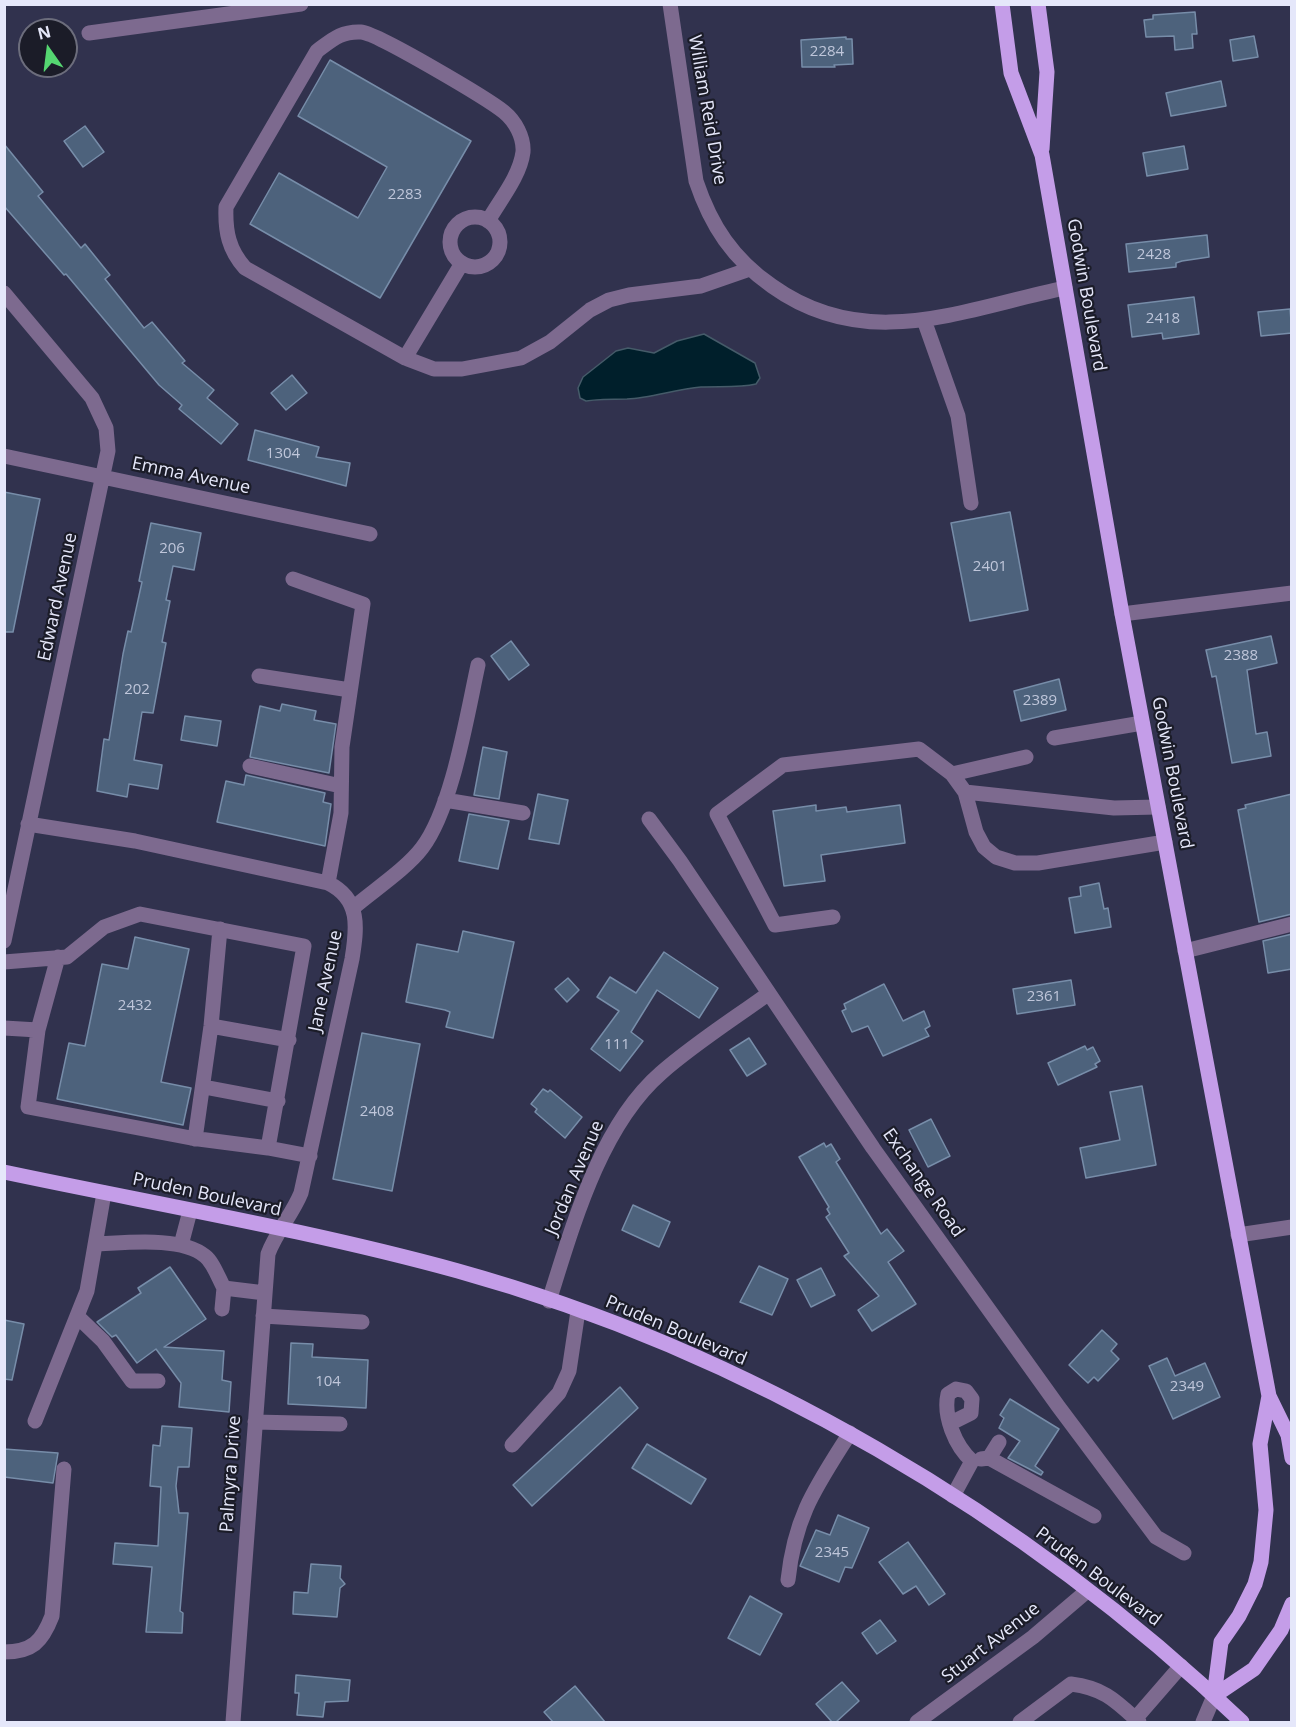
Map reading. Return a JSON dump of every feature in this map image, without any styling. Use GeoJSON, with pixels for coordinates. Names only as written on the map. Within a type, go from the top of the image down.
{"type":"FeatureCollection","features":[{"type":"Feature","properties":{"kind":"main road","name":"Godwin Boulevard"},"geometry":{"type":"LineString","coordinates":[[1002,4],[1011,73],[1042,155],[1122,614],[1269,1396],[1290,1437],[1292,1458]]}},
{"type":"Feature","properties":{"kind":"main road","name":"Godwin Boulevard"},"geometry":{"type":"LineString","coordinates":[[1038,4],[1047,72],[1042,155]]}},
{"type":"Feature","properties":{"kind":"main road","name":"Pruden Boulevard"},"geometry":{"type":"LineString","coordinates":[[4,1172],[279,1230],[460,1272],[578,1311],[683,1353],[778,1396],[850,1433],[952,1496],[1087,1591],[1181,1666],[1242,1722]]}},
{"type":"Feature","properties":{"kind":"main road","name":"Godwin Boulevard"},"geometry":{"type":"LineString","coordinates":[[1214,1696],[1221,1642],[1239,1616],[1256,1584],[1261,1562],[1266,1510],[1260,1444],[1269,1396]]}},
{"type":"Feature","properties":{"kind":"main road"},"geometry":{"type":"LineString","coordinates":[[1214,1696],[1254,1669],[1281,1630],[1292,1604]]}},
{"type":"Feature","properties":{"kind":"street"},"geometry":{"type":"LineString","coordinates":[[89,33],[301,4]]}},
{"type":"Feature","properties":{"kind":"street","name":"William Reid Drive"},"geometry":{"type":"LineString","coordinates":[[670,4],[696,181],[706,209],[720,235],[750,269],[784,295],[814,311],[851,321],[886,323],[924,320],[1065,288]]}},
{"type":"Feature","properties":{"kind":"street"},"geometry":{"type":"LineString","coordinates":[[488,221],[515,175],[523,151],[520,131],[505,112],[387,42],[363,32],[340,33],[317,51],[226,207],[225,228],[233,255],[245,268],[405,358],[434,369],[462,369],[521,358],[550,342],[590,310],[609,300],[629,295],[701,286],[750,269]]}},
{"type":"Feature","properties":{"kind":"street"},"geometry":{"type":"LineString","coordinates":[[471,218],[488,221],[498,232],[500,240],[496,255],[485,265],[477,267],[462,263],[451,250],[450,242],[456,226],[471,218]]}},
{"type":"Feature","properties":{"kind":"street"},"geometry":{"type":"LineString","coordinates":[[405,358],[462,263]]}},
{"type":"Feature","properties":{"kind":"street","name":"Edward Avenue"},"geometry":{"type":"LineString","coordinates":[[4,293],[92,398],[102,414],[108,438],[104,477],[4,941]]}},
{"type":"Feature","properties":{"kind":"street"},"geometry":{"type":"LineString","coordinates":[[924,320],[958,416],[971,503]]}},
{"type":"Feature","properties":{"kind":"street","name":"Emma Avenue"},"geometry":{"type":"LineString","coordinates":[[4,456],[370,534]]}},
{"type":"Feature","properties":{"kind":"street"},"geometry":{"type":"LineString","coordinates":[[293,579],[363,604],[342,747],[341,813],[328,882]]}},
{"type":"Feature","properties":{"kind":"street"},"geometry":{"type":"LineString","coordinates":[[1122,614],[1292,593]]}},
{"type":"Feature","properties":{"kind":"street","name":"Jane Avenue"},"geometry":{"type":"LineString","coordinates":[[279,1230],[293,1212],[302,1193],[352,958],[357,928],[353,908],[420,850],[434,831],[445,800],[478,665]]}},
{"type":"Feature","properties":{"kind":"street"},"geometry":{"type":"LineString","coordinates":[[259,676],[350,690]]}},
{"type":"Feature","properties":{"kind":"street"},"geometry":{"type":"LineString","coordinates":[[1054,738],[1142,723]]}},
{"type":"Feature","properties":{"kind":"street"},"geometry":{"type":"LineString","coordinates":[[833,917],[774,925],[717,814],[783,765],[919,749],[952,774],[965,792],[976,832],[984,848],[996,857],[1015,863],[1038,863],[1165,842]]}},
{"type":"Feature","properties":{"kind":"street"},"geometry":{"type":"LineString","coordinates":[[952,774],[1026,757]]}},
{"type":"Feature","properties":{"kind":"street"},"geometry":{"type":"LineString","coordinates":[[250,766],[341,786]]}},
{"type":"Feature","properties":{"kind":"street"},"geometry":{"type":"LineString","coordinates":[[965,792],[1114,808],[1158,807]]}},
{"type":"Feature","properties":{"kind":"street"},"geometry":{"type":"LineString","coordinates":[[445,800],[523,813]]}},
{"type":"Feature","properties":{"kind":"street","name":"Exchange Road"},"geometry":{"type":"LineString","coordinates":[[649,819],[680,861],[880,1157],[1079,1434],[1156,1537],[1184,1553]]}},
{"type":"Feature","properties":{"kind":"street"},"geometry":{"type":"LineString","coordinates":[[28,824],[135,841],[328,882],[346,896],[353,908]]}},
{"type":"Feature","properties":{"kind":"street"},"geometry":{"type":"LineString","coordinates":[[4,962],[67,957],[104,927],[140,914],[304,946],[268,1148]]}},
{"type":"Feature","properties":{"kind":"street"},"geometry":{"type":"LineString","coordinates":[[1185,951],[1292,924]]}},
{"type":"Feature","properties":{"kind":"street"},"geometry":{"type":"LineString","coordinates":[[195,1139],[204,1087],[220,929]]}},
{"type":"Feature","properties":{"kind":"street"},"geometry":{"type":"LineString","coordinates":[[58,957],[38,1030],[28,1107],[195,1139],[310,1156]]}},
{"type":"Feature","properties":{"kind":"street","name":"Jordan Avenue"},"geometry":{"type":"LineString","coordinates":[[549,1301],[569,1238],[593,1177],[619,1124],[638,1097],[660,1073],[768,994]]}},
{"type":"Feature","properties":{"kind":"street"},"geometry":{"type":"LineString","coordinates":[[211,1026],[289,1040]]}},
{"type":"Feature","properties":{"kind":"street"},"geometry":{"type":"LineString","coordinates":[[4,1028],[38,1030]]}},
{"type":"Feature","properties":{"kind":"street"},"geometry":{"type":"LineString","coordinates":[[204,1087],[278,1101]]}},
{"type":"Feature","properties":{"kind":"street"},"geometry":{"type":"LineString","coordinates":[[35,1421],[87,1292],[104,1193]]}},
{"type":"Feature","properties":{"kind":"street"},"geometry":{"type":"LineString","coordinates":[[181,1245],[190,1211]]}},
{"type":"Feature","properties":{"kind":"street"},"geometry":{"type":"LineString","coordinates":[[1238,1235],[1292,1227]]}},
{"type":"Feature","properties":{"kind":"street","name":"Palmyra Drive"},"geometry":{"type":"LineString","coordinates":[[233,1722],[264,1293],[268,1254],[279,1230]]}},
{"type":"Feature","properties":{"kind":"street"},"geometry":{"type":"LineString","coordinates":[[95,1244],[181,1245],[205,1256],[224,1288],[222,1309]]}},
{"type":"Feature","properties":{"kind":"street"},"geometry":{"type":"LineString","coordinates":[[224,1288],[264,1293]]}},
{"type":"Feature","properties":{"kind":"street"},"geometry":{"type":"LineString","coordinates":[[512,1445],[559,1393],[569,1371],[578,1311]]}},
{"type":"Feature","properties":{"kind":"street"},"geometry":{"type":"LineString","coordinates":[[263,1316],[362,1322]]}},
{"type":"Feature","properties":{"kind":"street"},"geometry":{"type":"LineString","coordinates":[[78,1317],[103,1341],[132,1381],[158,1381]]}},
{"type":"Feature","properties":{"kind":"street"},"geometry":{"type":"LineString","coordinates":[[255,1422],[340,1424]]}},
{"type":"Feature","properties":{"kind":"street"},"geometry":{"type":"LineString","coordinates":[[951,1423],[959,1450],[972,1461]]}},
{"type":"Feature","properties":{"kind":"street"},"geometry":{"type":"LineString","coordinates":[[788,1580],[791,1549],[800,1519],[850,1433]]}},
{"type":"Feature","properties":{"kind":"street"},"geometry":{"type":"LineString","coordinates":[[989,1458],[999,1442]]}},
{"type":"Feature","properties":{"kind":"street"},"geometry":{"type":"LineString","coordinates":[[972,1461],[989,1458],[1094,1516]]}},
{"type":"Feature","properties":{"kind":"street"},"geometry":{"type":"LineString","coordinates":[[952,1496],[972,1461]]}},
{"type":"Feature","properties":{"kind":"street"},"geometry":{"type":"LineString","coordinates":[[4,1652],[23,1652],[36,1644],[46,1631],[52,1616],[64,1469]]}},
{"type":"Feature","properties":{"kind":"street","name":"Stuart Avenue"},"geometry":{"type":"LineString","coordinates":[[922,1721],[1033,1637],[1087,1591]]}},
{"type":"Feature","properties":{"kind":"street"},"geometry":{"type":"LineString","coordinates":[[1020,1722],[1071,1684],[1092,1686],[1113,1699],[1137,1721],[1181,1666]]}},
{"type":"Feature","properties":{"kind":"street"},"geometry":{"type":"LineString","coordinates":[[1203,1722],[1214,1696]]}},
{"type":"Feature","properties":{"kind":"water"},"geometry":{"type":"Polygon","coordinates":[[[704,334],[755,363],[760,378],[756,384],[692,388],[627,399],[586,401],[580,398],[578,388],[583,377],[616,351],[628,348],[654,353],[677,341],[704,334]]]}},
{"type":"Feature","properties":{"kind":"building"},"geometry":{"type":"Polygon","coordinates":[[[1195,12],[1197,34],[1192,34],[1193,48],[1175,50],[1174,36],[1146,37],[1144,20],[1153,19],[1153,15],[1195,12]]]}},
{"type":"Feature","properties":{"kind":"building"},"geometry":{"type":"Polygon","coordinates":[[[1254,36],[1258,57],[1233,61],[1230,40],[1254,36]]]}},
{"type":"Feature","properties":{"kind":"building"},"geometry":{"type":"Polygon","coordinates":[[[846,37],[846,39],[852,39],[853,64],[834,65],[835,67],[802,67],[801,40],[846,37]]]}},
{"type":"Feature","properties":{"kind":"building"},"geometry":{"type":"Polygon","coordinates":[[[330,60],[471,141],[380,298],[250,224],[279,173],[358,218],[387,167],[298,116],[330,60]]]}},
{"type":"Feature","properties":{"kind":"building"},"geometry":{"type":"Polygon","coordinates":[[[1221,81],[1226,106],[1171,116],[1166,93],[1221,81]]]}},
{"type":"Feature","properties":{"kind":"building"},"geometry":{"type":"Polygon","coordinates":[[[85,126],[104,152],[83,167],[64,141],[85,126]]]}},
{"type":"Feature","properties":{"kind":"building"},"geometry":{"type":"Polygon","coordinates":[[[4,144],[43,192],[38,196],[81,248],[85,244],[110,275],[105,279],[144,328],[152,322],[185,361],[182,363],[214,390],[207,398],[238,424],[221,444],[179,409],[182,405],[159,385],[66,274],[64,275],[4,206],[4,144]]]}},
{"type":"Feature","properties":{"kind":"building"},"geometry":{"type":"Polygon","coordinates":[[[1184,146],[1188,169],[1147,176],[1143,153],[1184,146]]]}},
{"type":"Feature","properties":{"kind":"building"},"geometry":{"type":"Polygon","coordinates":[[[1207,235],[1209,257],[1182,261],[1176,263],[1176,267],[1129,272],[1126,244],[1207,235]]]}},
{"type":"Feature","properties":{"kind":"building"},"geometry":{"type":"Polygon","coordinates":[[[1194,297],[1199,334],[1163,339],[1162,333],[1132,337],[1128,305],[1194,297]]]}},
{"type":"Feature","properties":{"kind":"building"},"geometry":{"type":"Polygon","coordinates":[[[1290,309],[1292,333],[1261,336],[1258,312],[1290,309]]]}},
{"type":"Feature","properties":{"kind":"building"},"geometry":{"type":"Polygon","coordinates":[[[292,375],[307,393],[286,410],[271,393],[292,375]]]}},
{"type":"Feature","properties":{"kind":"building"},"geometry":{"type":"Polygon","coordinates":[[[255,430],[319,447],[316,457],[350,463],[346,486],[248,460],[255,430]]]}},
{"type":"Feature","properties":{"kind":"building"},"geometry":{"type":"Polygon","coordinates":[[[4,492],[40,499],[13,632],[4,632],[4,492]]]}},
{"type":"Feature","properties":{"kind":"building"},"geometry":{"type":"Polygon","coordinates":[[[1010,512],[1028,610],[970,621],[951,523],[1010,512]]]}},
{"type":"Feature","properties":{"kind":"building"},"geometry":{"type":"Polygon","coordinates":[[[151,523],[201,533],[194,570],[173,566],[166,600],[170,601],[162,642],[166,643],[153,713],[142,712],[134,760],[162,765],[158,789],[129,784],[127,797],[97,791],[104,739],[109,740],[123,654],[128,631],[131,632],[142,582],[139,581],[151,523]]]}},
{"type":"Feature","properties":{"kind":"building"},"geometry":{"type":"Polygon","coordinates":[[[1271,636],[1277,663],[1247,670],[1256,734],[1267,732],[1271,756],[1232,763],[1216,676],[1212,677],[1206,650],[1271,636]]]}},
{"type":"Feature","properties":{"kind":"building"},"geometry":{"type":"Polygon","coordinates":[[[511,641],[529,665],[509,680],[491,656],[511,641]]]}},
{"type":"Feature","properties":{"kind":"building"},"geometry":{"type":"Polygon","coordinates":[[[1059,679],[1066,710],[1021,721],[1014,691],[1059,679]]]}},
{"type":"Feature","properties":{"kind":"building"},"geometry":{"type":"Polygon","coordinates":[[[282,704],[316,711],[314,720],[336,724],[329,773],[250,757],[260,706],[280,711],[282,704]]]}},
{"type":"Feature","properties":{"kind":"building"},"geometry":{"type":"Polygon","coordinates":[[[185,716],[221,721],[217,746],[181,740],[185,716]]]}},
{"type":"Feature","properties":{"kind":"building"},"geometry":{"type":"Polygon","coordinates":[[[483,747],[507,752],[499,799],[474,795],[483,747]]]}},
{"type":"Feature","properties":{"kind":"building"},"geometry":{"type":"Polygon","coordinates":[[[246,775],[325,793],[323,802],[331,804],[325,846],[217,822],[226,781],[244,785],[246,775]]]}},
{"type":"Feature","properties":{"kind":"building"},"geometry":{"type":"Polygon","coordinates":[[[538,794],[568,800],[559,844],[529,839],[538,794]]]}},
{"type":"Feature","properties":{"kind":"building"},"geometry":{"type":"Polygon","coordinates":[[[1292,794],[1292,914],[1259,922],[1238,810],[1246,808],[1245,805],[1292,794]]]}},
{"type":"Feature","properties":{"kind":"building"},"geometry":{"type":"Polygon","coordinates":[[[816,805],[816,811],[846,807],[847,812],[900,805],[905,843],[821,855],[825,881],[784,886],[773,811],[816,805]]]}},
{"type":"Feature","properties":{"kind":"building"},"geometry":{"type":"Polygon","coordinates":[[[469,814],[509,821],[498,869],[459,861],[469,814]]]}},
{"type":"Feature","properties":{"kind":"building"},"geometry":{"type":"Polygon","coordinates":[[[1099,883],[1104,909],[1108,908],[1111,927],[1075,933],[1069,898],[1081,896],[1080,887],[1099,883]]]}},
{"type":"Feature","properties":{"kind":"building"},"geometry":{"type":"Polygon","coordinates":[[[463,931],[514,942],[493,1038],[446,1027],[450,1012],[406,1002],[417,944],[458,952],[463,931]]]}},
{"type":"Feature","properties":{"kind":"building"},"geometry":{"type":"Polygon","coordinates":[[[1292,934],[1292,969],[1268,973],[1263,941],[1292,934]]]}},
{"type":"Feature","properties":{"kind":"building"},"geometry":{"type":"Polygon","coordinates":[[[135,937],[189,949],[161,1082],[191,1088],[183,1125],[57,1099],[69,1043],[85,1046],[102,964],[128,969],[135,937]]]}},
{"type":"Feature","properties":{"kind":"building"},"geometry":{"type":"Polygon","coordinates":[[[664,952],[718,988],[699,1018],[657,990],[631,1032],[643,1041],[620,1071],[591,1049],[619,1011],[597,997],[610,977],[636,993],[664,952]]]}},
{"type":"Feature","properties":{"kind":"building"},"geometry":{"type":"Polygon","coordinates":[[[568,978],[579,990],[567,1002],[555,989],[568,978]]]}},
{"type":"Feature","properties":{"kind":"building"},"geometry":{"type":"Polygon","coordinates":[[[1071,980],[1075,1005],[1017,1014],[1013,989],[1071,980]]]}},
{"type":"Feature","properties":{"kind":"building"},"geometry":{"type":"Polygon","coordinates":[[[884,984],[903,1021],[924,1011],[930,1026],[925,1029],[929,1036],[883,1056],[868,1026],[852,1032],[842,1011],[846,1009],[844,1004],[884,984]]]}},
{"type":"Feature","properties":{"kind":"building"},"geometry":{"type":"Polygon","coordinates":[[[362,1033],[420,1044],[392,1191],[333,1179],[362,1033]]]}},
{"type":"Feature","properties":{"kind":"building"},"geometry":{"type":"Polygon","coordinates":[[[749,1038],[766,1064],[747,1076],[730,1050],[749,1038]]]}},
{"type":"Feature","properties":{"kind":"building"},"geometry":{"type":"Polygon","coordinates":[[[1085,1046],[1087,1050],[1093,1047],[1100,1061],[1095,1064],[1097,1067],[1058,1085],[1048,1063],[1085,1046]]]}},
{"type":"Feature","properties":{"kind":"building"},"geometry":{"type":"Polygon","coordinates":[[[1142,1086],[1156,1165],[1086,1178],[1080,1148],[1120,1140],[1110,1092],[1142,1086]]]}},
{"type":"Feature","properties":{"kind":"building"},"geometry":{"type":"Polygon","coordinates":[[[543,1089],[548,1092],[550,1090],[582,1117],[565,1138],[535,1112],[537,1109],[531,1104],[543,1089]]]}},
{"type":"Feature","properties":{"kind":"building"},"geometry":{"type":"Polygon","coordinates":[[[931,1119],[950,1156],[928,1167],[909,1130],[931,1119]]]}},
{"type":"Feature","properties":{"kind":"building"},"geometry":{"type":"Polygon","coordinates":[[[824,1143],[826,1147],[831,1144],[840,1159],[836,1162],[881,1234],[887,1229],[904,1251],[888,1262],[916,1304],[872,1331],[858,1310],[879,1296],[844,1256],[849,1253],[826,1217],[830,1214],[827,1209],[829,1207],[799,1157],[824,1143]]]}},
{"type":"Feature","properties":{"kind":"building"},"geometry":{"type":"Polygon","coordinates":[[[633,1205],[670,1222],[659,1247],[622,1230],[633,1205]]]}},
{"type":"Feature","properties":{"kind":"building"},"geometry":{"type":"Polygon","coordinates":[[[759,1266],[788,1279],[772,1315],[740,1302],[759,1266]]]}},
{"type":"Feature","properties":{"kind":"building"},"geometry":{"type":"Polygon","coordinates":[[[170,1267],[206,1319],[164,1347],[224,1351],[222,1380],[231,1382],[229,1412],[179,1407],[181,1383],[156,1349],[137,1363],[116,1335],[112,1337],[97,1322],[141,1293],[138,1288],[170,1267]]]}},
{"type":"Feature","properties":{"kind":"building"},"geometry":{"type":"Polygon","coordinates":[[[821,1268],[835,1295],[811,1307],[797,1280],[821,1268]]]}},
{"type":"Feature","properties":{"kind":"building"},"geometry":{"type":"Polygon","coordinates":[[[4,1320],[24,1324],[12,1380],[4,1379],[4,1320]]]}},
{"type":"Feature","properties":{"kind":"building"},"geometry":{"type":"Polygon","coordinates":[[[1102,1330],[1117,1344],[1111,1351],[1119,1359],[1098,1381],[1094,1377],[1088,1383],[1069,1365],[1102,1330]]]}},
{"type":"Feature","properties":{"kind":"building"},"geometry":{"type":"Polygon","coordinates":[[[291,1343],[313,1344],[312,1357],[368,1360],[366,1408],[288,1404],[291,1343]]]}},
{"type":"Feature","properties":{"kind":"building"},"geometry":{"type":"Polygon","coordinates":[[[1167,1358],[1175,1376],[1205,1363],[1220,1397],[1173,1419],[1149,1366],[1167,1358]]]}},
{"type":"Feature","properties":{"kind":"building"},"geometry":{"type":"Polygon","coordinates":[[[620,1387],[638,1408],[532,1506],[513,1485],[620,1387]]]}},
{"type":"Feature","properties":{"kind":"building"},"geometry":{"type":"Polygon","coordinates":[[[1010,1399],[1059,1429],[1035,1466],[1043,1472],[1041,1475],[1008,1458],[1020,1441],[999,1428],[1004,1418],[1000,1415],[1010,1399]]]}},
{"type":"Feature","properties":{"kind":"building"},"geometry":{"type":"Polygon","coordinates":[[[162,1426],[192,1428],[189,1467],[178,1467],[176,1486],[179,1513],[188,1513],[180,1611],[183,1613],[182,1633],[146,1632],[152,1567],[113,1564],[115,1543],[158,1546],[161,1487],[150,1486],[153,1445],[160,1446],[162,1426]]]}},
{"type":"Feature","properties":{"kind":"building"},"geometry":{"type":"Polygon","coordinates":[[[647,1444],[706,1479],[691,1504],[632,1468],[647,1444]]]}},
{"type":"Feature","properties":{"kind":"building"},"geometry":{"type":"Polygon","coordinates":[[[4,1449],[58,1453],[53,1483],[4,1477],[4,1449]]]}},
{"type":"Feature","properties":{"kind":"building"},"geometry":{"type":"Polygon","coordinates":[[[838,1515],[869,1528],[852,1568],[845,1567],[839,1582],[800,1566],[816,1530],[830,1535],[838,1515]]]}},
{"type":"Feature","properties":{"kind":"building"},"geometry":{"type":"Polygon","coordinates":[[[908,1542],[945,1594],[929,1605],[916,1586],[903,1594],[879,1562],[908,1542]]]}},
{"type":"Feature","properties":{"kind":"building"},"geometry":{"type":"Polygon","coordinates":[[[311,1564],[341,1566],[340,1578],[345,1584],[340,1588],[337,1617],[293,1614],[294,1592],[308,1593],[311,1564]]]}},
{"type":"Feature","properties":{"kind":"building"},"geometry":{"type":"Polygon","coordinates":[[[750,1596],[782,1614],[760,1655],[728,1638],[750,1596]]]}},
{"type":"Feature","properties":{"kind":"building"},"geometry":{"type":"Polygon","coordinates":[[[880,1620],[896,1641],[877,1654],[862,1633],[880,1620]]]}},
{"type":"Feature","properties":{"kind":"building"},"geometry":{"type":"Polygon","coordinates":[[[296,1675],[350,1680],[348,1701],[325,1702],[323,1717],[297,1715],[299,1693],[295,1693],[296,1675]]]}},
{"type":"Feature","properties":{"kind":"building"},"geometry":{"type":"Polygon","coordinates":[[[842,1682],[859,1701],[836,1722],[832,1722],[816,1704],[842,1682]]]}},
{"type":"Feature","properties":{"kind":"building"},"geometry":{"type":"Polygon","coordinates":[[[575,1686],[605,1722],[553,1722],[544,1712],[575,1686]]]}}]}
